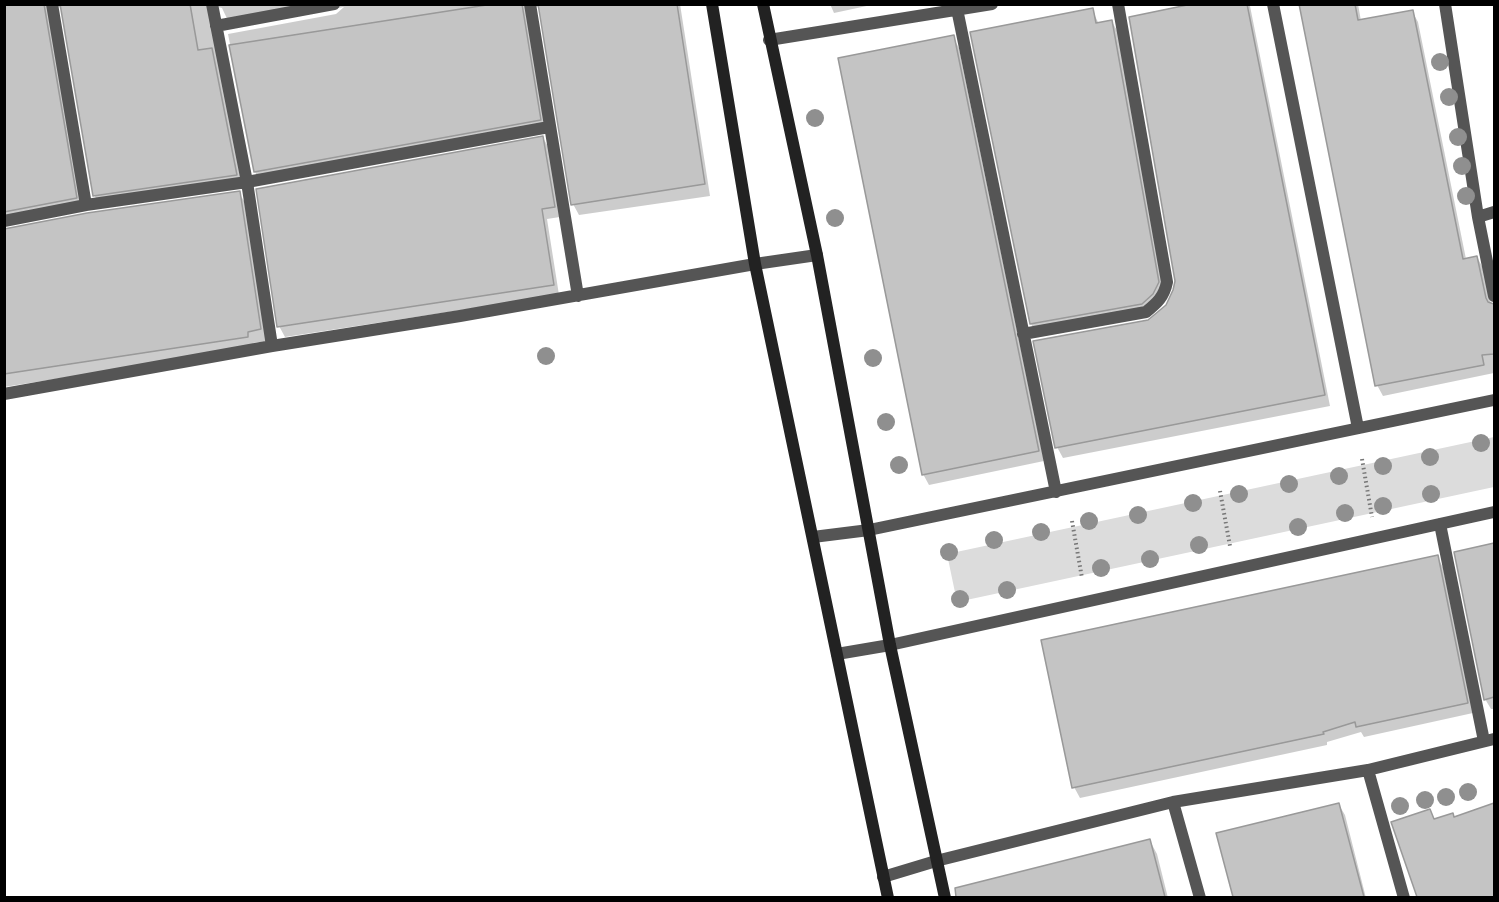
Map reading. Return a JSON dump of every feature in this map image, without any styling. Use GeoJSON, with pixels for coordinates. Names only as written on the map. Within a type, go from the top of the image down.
{"type":"FeatureCollection","features":[{"type":"Feature","properties":{"kind":"main road"},"geometry":{"type":"LineString","coordinates":[[712,4],[755,264],[888,897]]}},
{"type":"Feature","properties":{"kind":"main road"},"geometry":{"type":"LineString","coordinates":[[763,4],[817,255],[890,645],[945,897]]}},
{"type":"Feature","properties":{"kind":"street"},"geometry":{"type":"LineString","coordinates":[[52,4],[86,205]]}},
{"type":"Feature","properties":{"kind":"street"},"geometry":{"type":"LineString","coordinates":[[212,4],[247,182],[272,346]]}},
{"type":"Feature","properties":{"kind":"street"},"geometry":{"type":"LineString","coordinates":[[216,26],[334,4]]}},
{"type":"Feature","properties":{"kind":"street"},"geometry":{"type":"LineString","coordinates":[[530,4],[578,296]]}},
{"type":"Feature","properties":{"kind":"street"},"geometry":{"type":"LineString","coordinates":[[769,40],[992,4]]}},
{"type":"Feature","properties":{"kind":"street"},"geometry":{"type":"LineString","coordinates":[[1023,334],[1146,312],[1158,303],[1165,293],[1167,282],[1118,4]]}},
{"type":"Feature","properties":{"kind":"street"},"geometry":{"type":"LineString","coordinates":[[1273,4],[1358,428]]}},
{"type":"Feature","properties":{"kind":"street"},"geometry":{"type":"LineString","coordinates":[[1445,4],[1478,217],[1494,296]]}},
{"type":"Feature","properties":{"kind":"street"},"geometry":{"type":"LineString","coordinates":[[957,8],[1056,492]]}},
{"type":"Feature","properties":{"kind":"street"},"geometry":{"type":"LineString","coordinates":[[4,221],[86,205],[247,182],[549,127]]}},
{"type":"Feature","properties":{"kind":"street"},"geometry":{"type":"LineString","coordinates":[[1478,217],[1494,212]]}},
{"type":"Feature","properties":{"kind":"street"},"geometry":{"type":"LineString","coordinates":[[4,394],[272,346],[817,255]]}},
{"type":"Feature","properties":{"kind":"street"},"geometry":{"type":"LineString","coordinates":[[813,537],[869,530],[1494,400]]}},
{"type":"Feature","properties":{"kind":"street"},"geometry":{"type":"LineString","coordinates":[[837,654],[890,645],[1494,512]]}},
{"type":"Feature","properties":{"kind":"street"},"geometry":{"type":"LineString","coordinates":[[883,878],[936,861],[1173,802],[1368,770],[1489,740],[1440,524]]}},
{"type":"Feature","properties":{"kind":"street"},"geometry":{"type":"LineString","coordinates":[[1368,770],[1404,897]]}},
{"type":"Feature","properties":{"kind":"street"},"geometry":{"type":"LineString","coordinates":[[1173,802],[1200,897]]}},
{"type":"Feature","properties":{"kind":"path"},"geometry":{"type":"LineString","coordinates":[[1362,459],[1372,518]]}},
{"type":"Feature","properties":{"kind":"path"},"geometry":{"type":"LineString","coordinates":[[1220,491],[1231,550]]}},
{"type":"Feature","properties":{"kind":"path"},"geometry":{"type":"LineString","coordinates":[[1072,520],[1083,579]]}},
{"type":"Feature","properties":{"kind":"shaded area"},"geometry":{"type":"Polygon","coordinates":[[[1494,437],[1494,487],[957,602],[947,554],[1494,437]]]}},
{"type":"Feature","properties":{"kind":"building"},"geometry":{"type":"Polygon","coordinates":[[[4,4],[44,4],[77,198],[4,212],[4,4]]]}},
{"type":"Feature","properties":{"kind":"building"},"geometry":{"type":"Polygon","coordinates":[[[60,4],[190,4],[198,50],[212,48],[237,175],[93,196],[60,4]]]}},
{"type":"Feature","properties":{"kind":"building"},"geometry":{"type":"Polygon","coordinates":[[[493,4],[522,4],[541,120],[254,172],[229,45],[493,4]]]}},
{"type":"Feature","properties":{"kind":"building"},"geometry":{"type":"Polygon","coordinates":[[[538,4],[677,4],[705,184],[571,205],[538,4]]]}},
{"type":"Feature","properties":{"kind":"building"},"geometry":{"type":"Polygon","coordinates":[[[1192,4],[1247,4],[1325,395],[1055,448],[1033,341],[1148,320],[1166,305],[1173,290],[1175,281],[1129,17],[1192,4]]]}},
{"type":"Feature","properties":{"kind":"building"},"geometry":{"type":"Polygon","coordinates":[[[1299,4],[1355,4],[1358,20],[1413,10],[1463,259],[1477,256],[1486,298],[1488,302],[1494,304],[1494,354],[1482,355],[1484,365],[1375,386],[1299,4]]]}},
{"type":"Feature","properties":{"kind":"building"},"geometry":{"type":"Polygon","coordinates":[[[1093,8],[1096,23],[1112,20],[1159,282],[1153,294],[1142,304],[1030,324],[970,32],[1093,8]]]}},
{"type":"Feature","properties":{"kind":"building"},"geometry":{"type":"Polygon","coordinates":[[[954,35],[1039,451],[922,475],[838,58],[954,35]]]}},
{"type":"Feature","properties":{"kind":"building"},"geometry":{"type":"Polygon","coordinates":[[[543,136],[555,207],[542,209],[554,285],[277,327],[256,189],[543,136]]]}},
{"type":"Feature","properties":{"kind":"building"},"geometry":{"type":"Polygon","coordinates":[[[240,191],[261,329],[248,332],[248,337],[4,374],[4,229],[87,213],[240,191]]]}},
{"type":"Feature","properties":{"kind":"building"},"geometry":{"type":"Polygon","coordinates":[[[1494,543],[1494,697],[1484,700],[1454,552],[1494,543]]]}},
{"type":"Feature","properties":{"kind":"building"},"geometry":{"type":"Polygon","coordinates":[[[1438,555],[1468,703],[1356,727],[1355,722],[1323,732],[1324,734],[1072,788],[1041,640],[1438,555]]]}},
{"type":"Feature","properties":{"kind":"building"},"geometry":{"type":"Polygon","coordinates":[[[1339,803],[1364,897],[1233,897],[1216,833],[1339,803]]]}},
{"type":"Feature","properties":{"kind":"building"},"geometry":{"type":"Polygon","coordinates":[[[1494,803],[1494,897],[1417,897],[1391,822],[1430,809],[1434,819],[1453,813],[1454,817],[1494,803]]]}},
{"type":"Feature","properties":{"kind":"building"},"geometry":{"type":"Polygon","coordinates":[[[1150,839],[1165,897],[956,897],[955,888],[1150,839]]]}}]}
